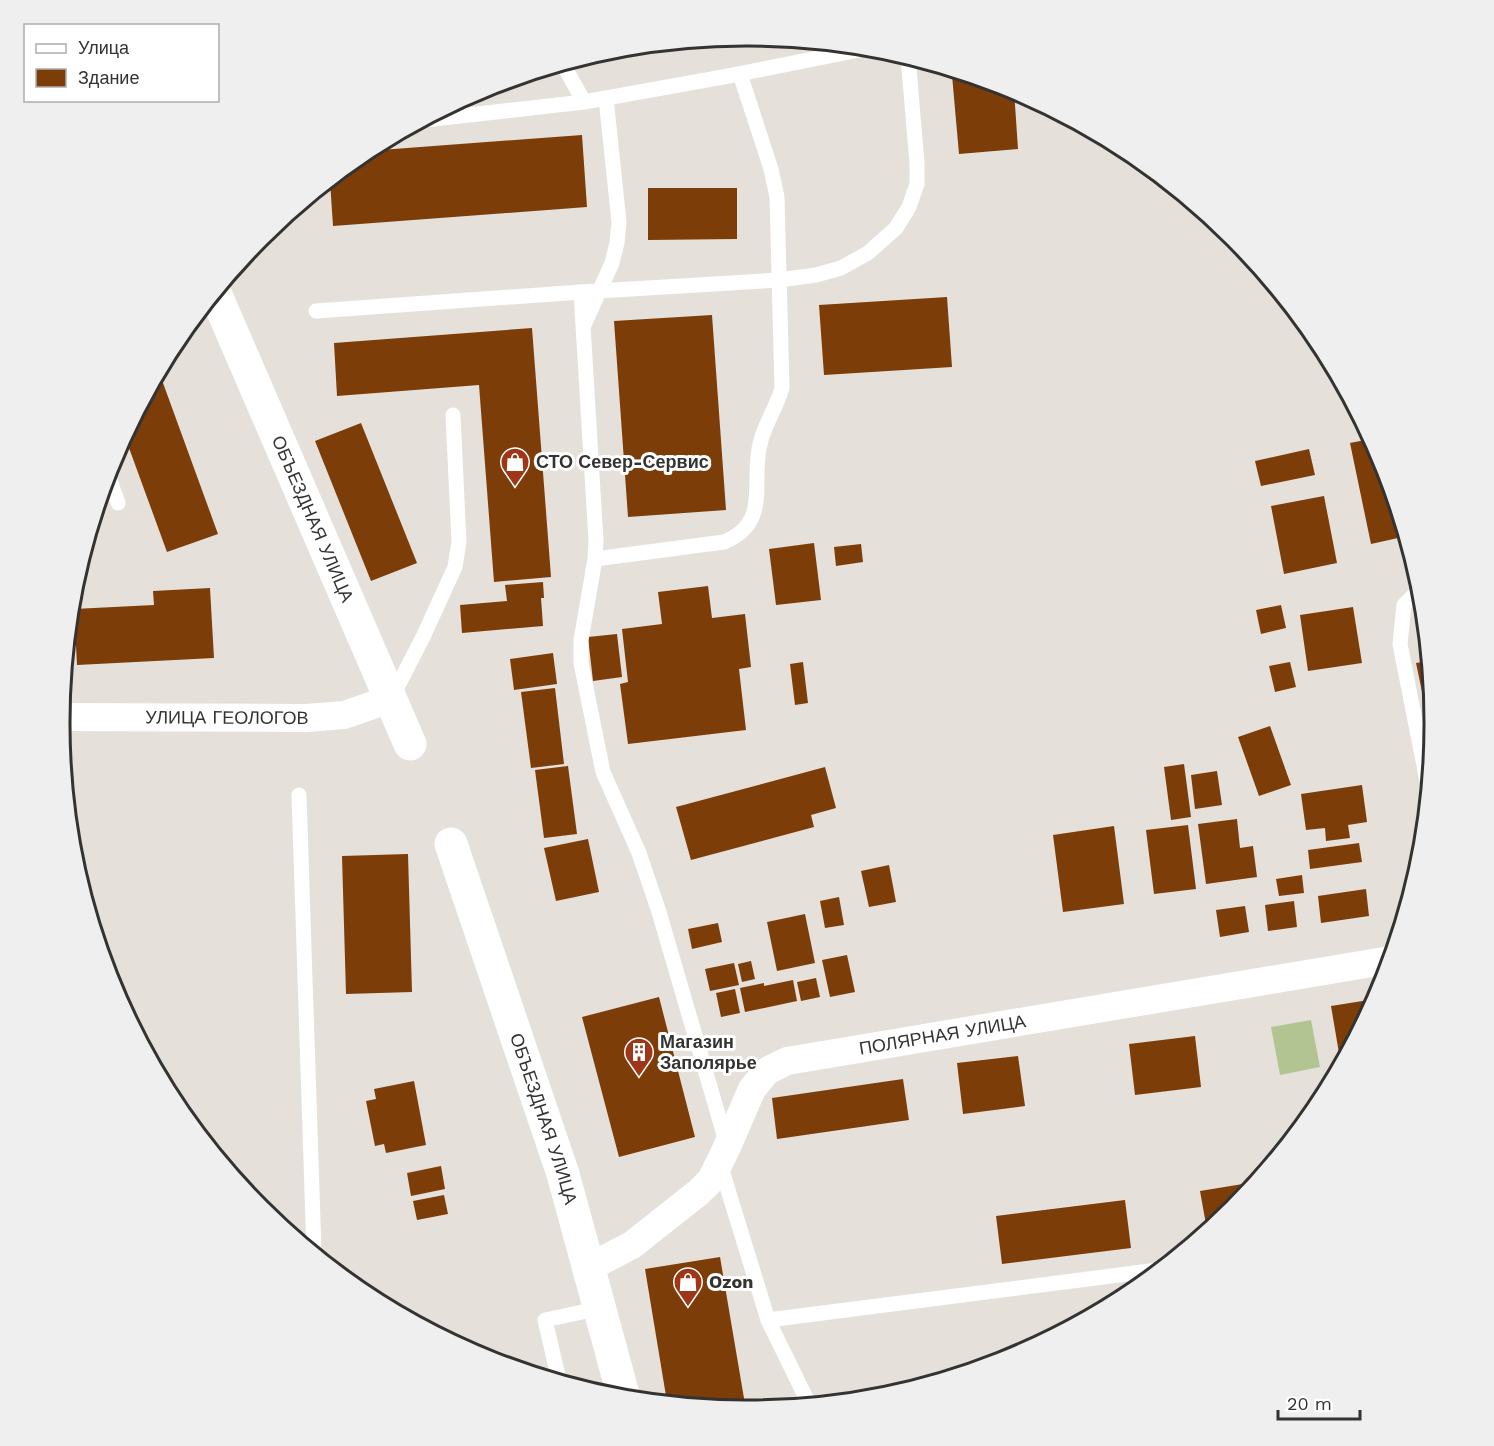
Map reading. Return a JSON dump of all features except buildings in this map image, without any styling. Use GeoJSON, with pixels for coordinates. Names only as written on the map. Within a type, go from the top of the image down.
{"type":"FeatureCollection","features":[{"type":"Feature","properties":{"kind":"main road","name":"ОБЪЕЗДНАЯ УЛИЦА"},"geometry":{"type":"LineString","coordinates":[[218,301],[410,744]]}},
{"type":"Feature","properties":{"kind":"main road","name":"ОБЪЕЗДНАЯ УЛИЦА"},"geometry":{"type":"LineString","coordinates":[[451,844],[532,1077],[563,1174],[621,1388]]}},
{"type":"Feature","properties":{"kind":"street","name":"УЛИЦА ГЕОЛОГОВ"},"geometry":{"type":"LineString","coordinates":[[70,717],[307,718],[344,715],[391,699]]}},
{"type":"Feature","properties":{"kind":"street","name":"ПОЛЯРНАЯ УЛИЦА"},"geometry":{"type":"LineString","coordinates":[[590,1267],[618,1254],[658,1225],[711,1180],[724,1156],[752,1089],[767,1071],[787,1060],[1380,962]]}},
{"type":"Feature","properties":{"kind":"lane"},"geometry":{"type":"LineString","coordinates":[[445,118],[584,102],[843,53]]}},
{"type":"Feature","properties":{"kind":"lane"},"geometry":{"type":"LineString","coordinates":[[316,311],[779,280],[816,275],[841,268],[868,253],[896,228],[909,207],[917,184],[909,67]]}},
{"type":"Feature","properties":{"kind":"lane"},"geometry":{"type":"LineString","coordinates":[[567,71],[584,102]]}},
{"type":"Feature","properties":{"kind":"lane"},"geometry":{"type":"LineString","coordinates":[[595,559],[724,542],[738,537],[756,512],[761,440],[776,408],[782,388],[777,197],[771,169],[740,74]]}},
{"type":"Feature","properties":{"kind":"lane"},"geometry":{"type":"LineString","coordinates":[[583,328],[612,263],[617,243],[619,222],[606,98]]}},
{"type":"Feature","properties":{"kind":"lane"},"geometry":{"type":"LineString","coordinates":[[581,292],[596,541],[581,640],[580,663],[603,772],[639,853],[659,912],[768,1320],[805,1397]]}},
{"type":"Feature","properties":{"kind":"lane"},"geometry":{"type":"LineString","coordinates":[[391,699],[423,638],[455,567],[459,542],[453,415]]}},
{"type":"Feature","properties":{"kind":"lane"},"geometry":{"type":"LineString","coordinates":[[113,488],[118,503]]}},
{"type":"Feature","properties":{"kind":"lane"},"geometry":{"type":"LineString","coordinates":[[1412,596],[1404,605],[1400,644],[1422,758]]}},
{"type":"Feature","properties":{"kind":"lane"},"geometry":{"type":"LineString","coordinates":[[298,795],[314,1242]]}},
{"type":"Feature","properties":{"kind":"lane"},"geometry":{"type":"LineString","coordinates":[[768,1320],[1142,1272]]}},
{"type":"Feature","properties":{"kind":"lane"},"geometry":{"type":"LineString","coordinates":[[557,1372],[545,1320],[601,1308]]}},
{"type":"Feature","properties":{"kind":"green space"},"geometry":{"type":"Polygon","coordinates":[[[1311,1020],[1320,1067],[1280,1075],[1271,1027],[1311,1020]]]}},
{"type":"Feature","properties":{"kind":"place","name":"СТО Север-Сервис"},"geometry":{"type":"Point","coordinates":[515,488]}},
{"type":"Feature","properties":{"kind":"place","name":"Магазин Заполярье"},"geometry":{"type":"Point","coordinates":[639,1078]}},
{"type":"Feature","properties":{"kind":"place","name":"Ozon"},"geometry":{"type":"Point","coordinates":[688,1308]}}]}
